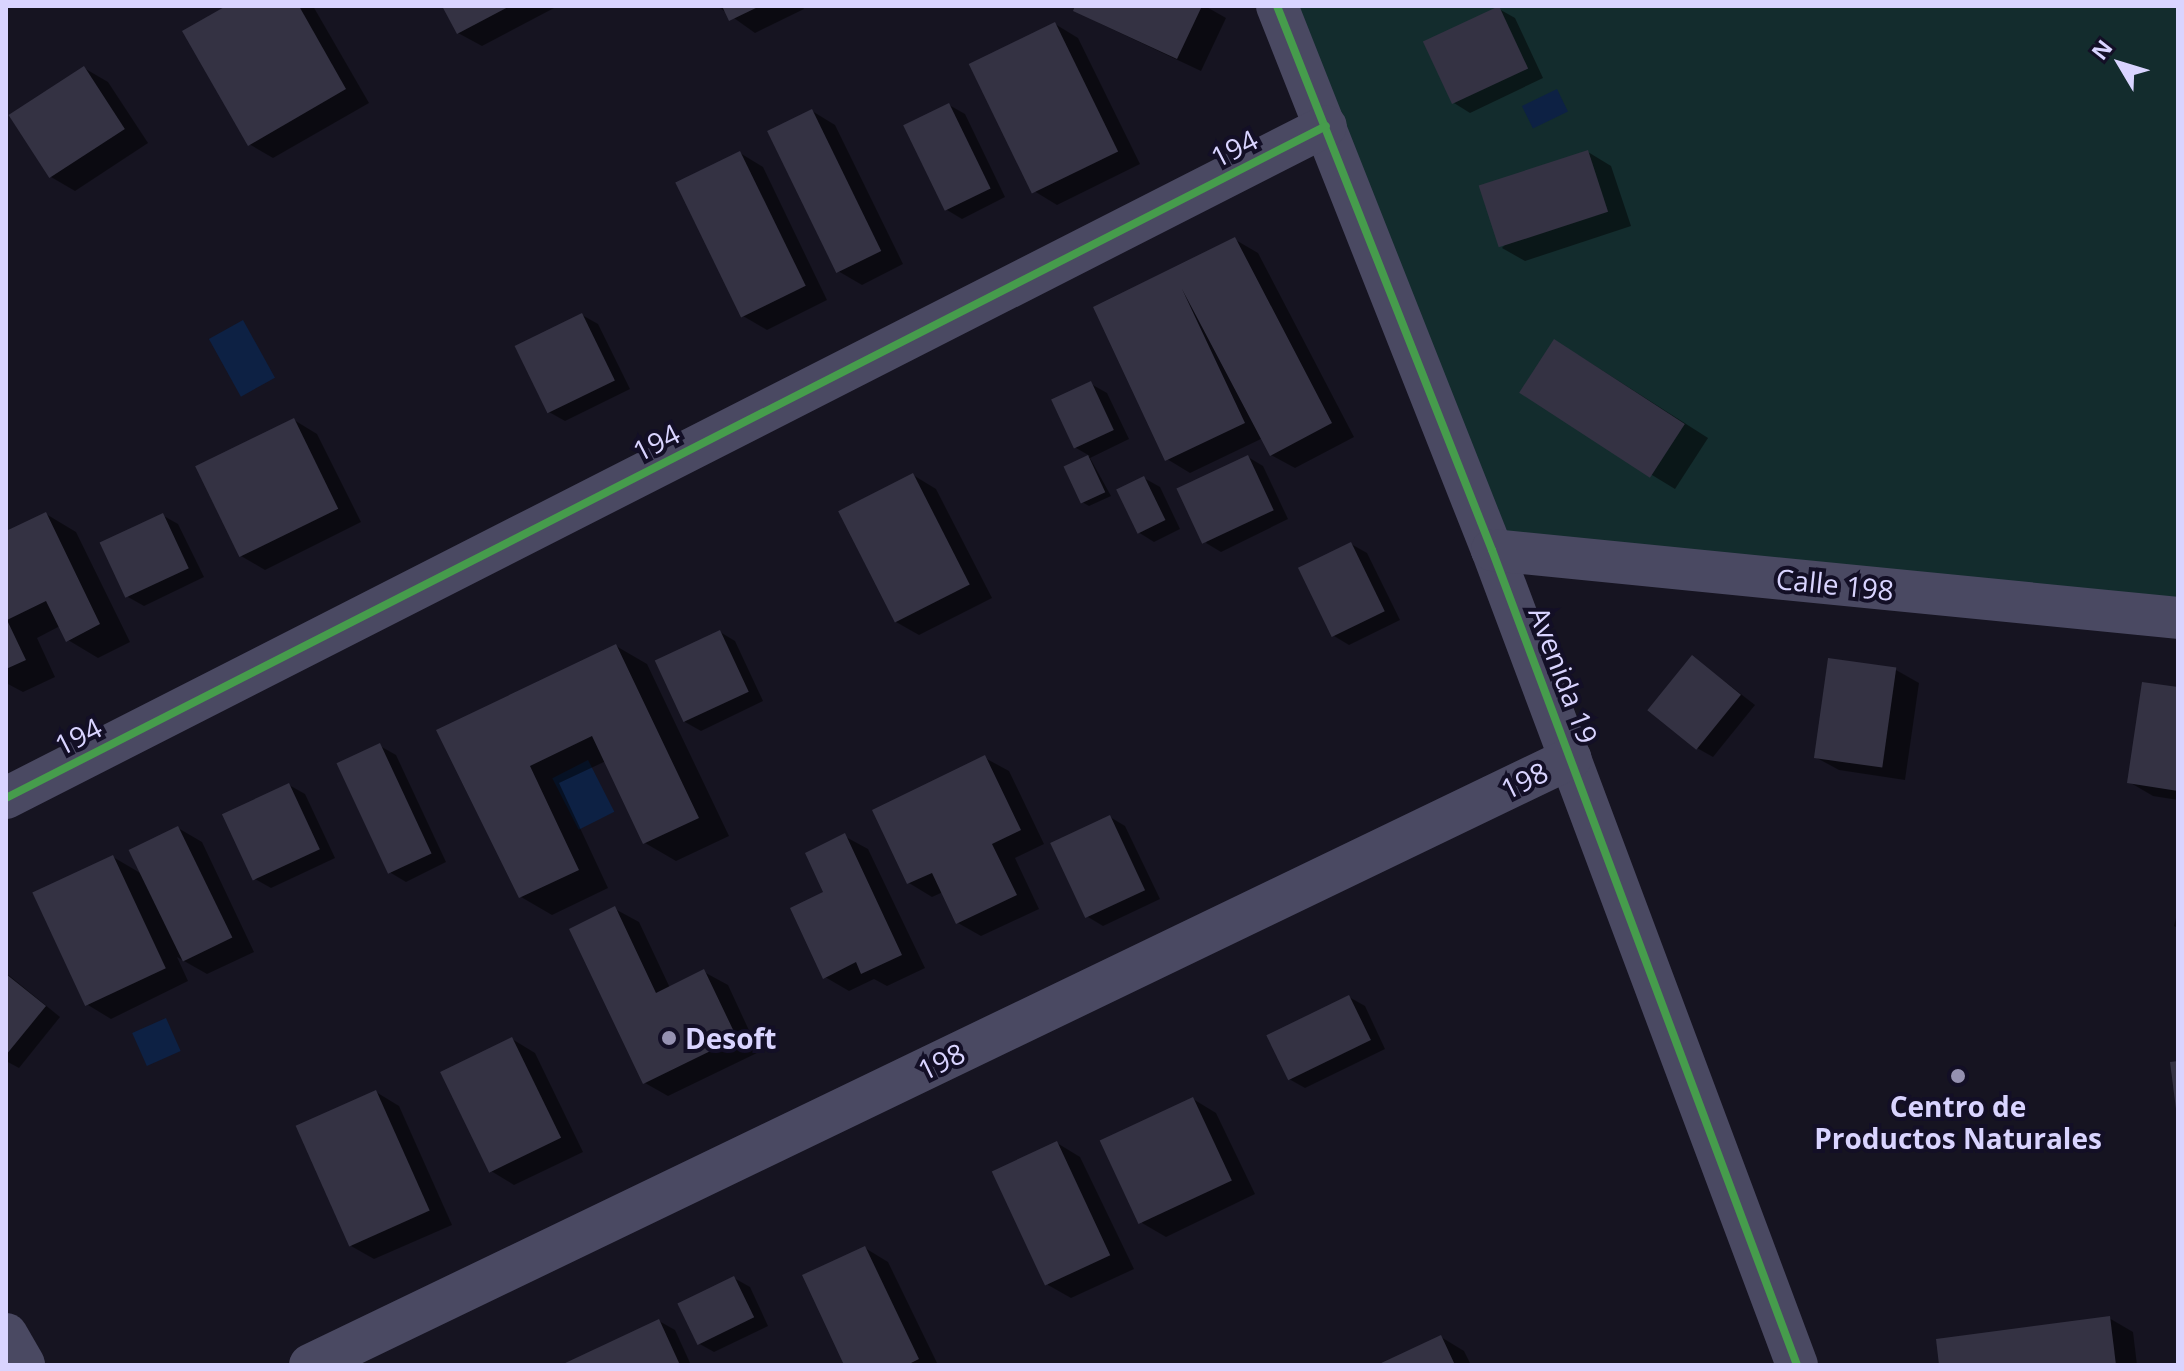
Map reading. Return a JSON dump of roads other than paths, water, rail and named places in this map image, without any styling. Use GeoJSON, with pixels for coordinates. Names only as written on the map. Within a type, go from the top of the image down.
{"type":"FeatureCollection","features":[{"type":"Feature","properties":{"kind":"street","name":"Avenida 19"},"geometry":{"type":"LineString","coordinates":[[1277,6],[1571,758],[1785,1361]]}},
{"type":"Feature","properties":{"kind":"street","name":"194"},"geometry":{"type":"LineString","coordinates":[[6,798],[1326,126]]}},
{"type":"Feature","properties":{"kind":"street","name":"Calle 198"},"geometry":{"type":"LineString","coordinates":[[1492,550],[2178,618]]}},
{"type":"Feature","properties":{"kind":"street","name":"198"},"geometry":{"type":"LineString","coordinates":[[310,1365],[1571,758]]}},
{"type":"Feature","properties":{"kind":"street"},"geometry":{"type":"LineString","coordinates":[[6,1335],[23,1365]]}},
{"type":"Feature","properties":{"kind":"water"},"geometry":{"type":"Polygon","coordinates":[[[1557,89],[1568,111],[1533,129],[1522,106],[1557,89]]]}},
{"type":"Feature","properties":{"kind":"water"},"geometry":{"type":"Polygon","coordinates":[[[243,320],[275,378],[241,397],[209,339],[243,320]]]}},
{"type":"Feature","properties":{"kind":"water"},"geometry":{"type":"Polygon","coordinates":[[[588,760],[614,812],[579,830],[552,778],[588,760]]]}},
{"type":"Feature","properties":{"kind":"water"},"geometry":{"type":"Polygon","coordinates":[[[166,1018],[181,1051],[147,1066],[132,1033],[166,1018]]]}},
{"type":"Feature","properties":{"kind":"place","name":"Desoft"},"geometry":{"type":"Point","coordinates":[669,1038]}},
{"type":"Feature","properties":{"kind":"place","name":"Centro de Productos Naturales"},"geometry":{"type":"Point","coordinates":[1958,1076]}}]}
